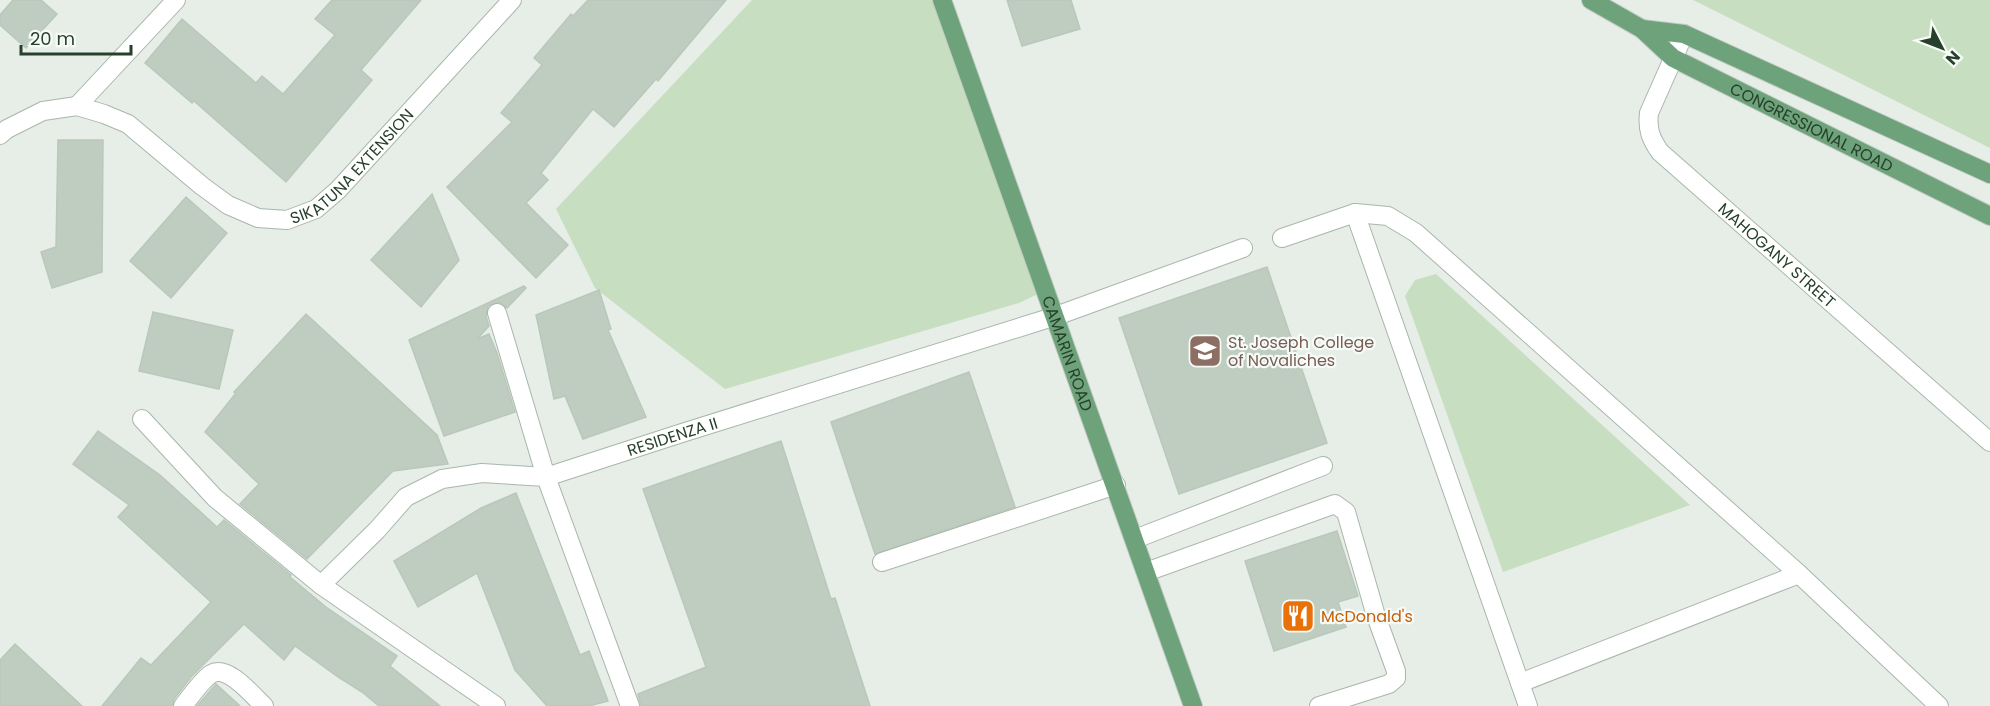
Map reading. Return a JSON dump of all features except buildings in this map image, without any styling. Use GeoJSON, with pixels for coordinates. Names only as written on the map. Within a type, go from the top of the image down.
{"type":"FeatureCollection","features":[{"type":"Feature","properties":{"kind":"main road","name":"CAMARIN ROAD"},"geometry":{"type":"LineString","coordinates":[[942,0],[1193,706]]}},
{"type":"Feature","properties":{"kind":"main road","name":"CONGRESSIONAL ROAD"},"geometry":{"type":"LineString","coordinates":[[1591,0],[1642,29],[1673,58],[1990,216]]}},
{"type":"Feature","properties":{"kind":"main road","name":"CONGRESSIONAL ROAD"},"geometry":{"type":"LineString","coordinates":[[1642,29],[1684,34],[1990,174]]}},
{"type":"Feature","properties":{"kind":"street"},"geometry":{"type":"LineString","coordinates":[[77,106],[176,0]]}},
{"type":"Feature","properties":{"kind":"street","name":"SIKATUNA EXTENSION"},"geometry":{"type":"LineString","coordinates":[[0,135],[7,129],[43,111],[77,106],[128,124],[228,205],[258,218],[287,220],[316,209],[338,190],[512,0]]}},
{"type":"Feature","properties":{"kind":"street","name":"MAHOGANY STREET"},"geometry":{"type":"LineString","coordinates":[[1684,34],[1649,113],[1648,127],[1651,140],[1660,152],[1990,442]]}},
{"type":"Feature","properties":{"kind":"street"},"geometry":{"type":"LineString","coordinates":[[1282,238],[1355,213],[1388,216],[1416,233],[1799,574],[1939,706]]}},
{"type":"Feature","properties":{"kind":"street"},"geometry":{"type":"LineString","coordinates":[[1355,213],[1528,706]]}},
{"type":"Feature","properties":{"kind":"street","name":"RESIDENZA II"},"geometry":{"type":"LineString","coordinates":[[321,585],[406,497],[442,479],[482,473],[546,477],[1056,316],[1243,248]]}},
{"type":"Feature","properties":{"kind":"street"},"geometry":{"type":"LineString","coordinates":[[497,313],[546,477],[630,706]]}},
{"type":"Feature","properties":{"kind":"street"},"geometry":{"type":"LineString","coordinates":[[142,419],[215,498],[321,585],[496,706]]}},
{"type":"Feature","properties":{"kind":"street"},"geometry":{"type":"LineString","coordinates":[[1135,539],[1323,466]]}},
{"type":"Feature","properties":{"kind":"street"},"geometry":{"type":"LineString","coordinates":[[882,562],[1116,485]]}},
{"type":"Feature","properties":{"kind":"street"},"geometry":{"type":"LineString","coordinates":[[1146,572],[1335,504],[1346,512],[1376,616],[1396,671],[1396,678],[1389,684],[1319,706]]}},
{"type":"Feature","properties":{"kind":"street"},"geometry":{"type":"LineString","coordinates":[[1520,683],[1799,574]]}},
{"type":"Feature","properties":{"kind":"street"},"geometry":{"type":"LineString","coordinates":[[183,706],[212,674],[223,672],[233,677],[264,706]]}},
{"type":"Feature","properties":{"kind":"green space"},"geometry":{"type":"Polygon","coordinates":[[[752,0],[934,0],[1040,293],[1019,303],[725,389],[595,288],[556,209],[752,0]]]}},
{"type":"Feature","properties":{"kind":"green space"},"geometry":{"type":"Polygon","coordinates":[[[1693,0],[1990,0],[1990,148],[1693,0]]]}},
{"type":"Feature","properties":{"kind":"green space"},"geometry":{"type":"Polygon","coordinates":[[[1436,274],[1690,505],[1503,572],[1405,296],[1415,280],[1436,274]]]}},
{"type":"Feature","properties":{"kind":"place","name":"St. Joseph College of Novaliches"},"geometry":{"type":"Point","coordinates":[1205,351]}},
{"type":"Feature","properties":{"kind":"place","name":"McDonald's"},"geometry":{"type":"Point","coordinates":[1298,616]}}]}
